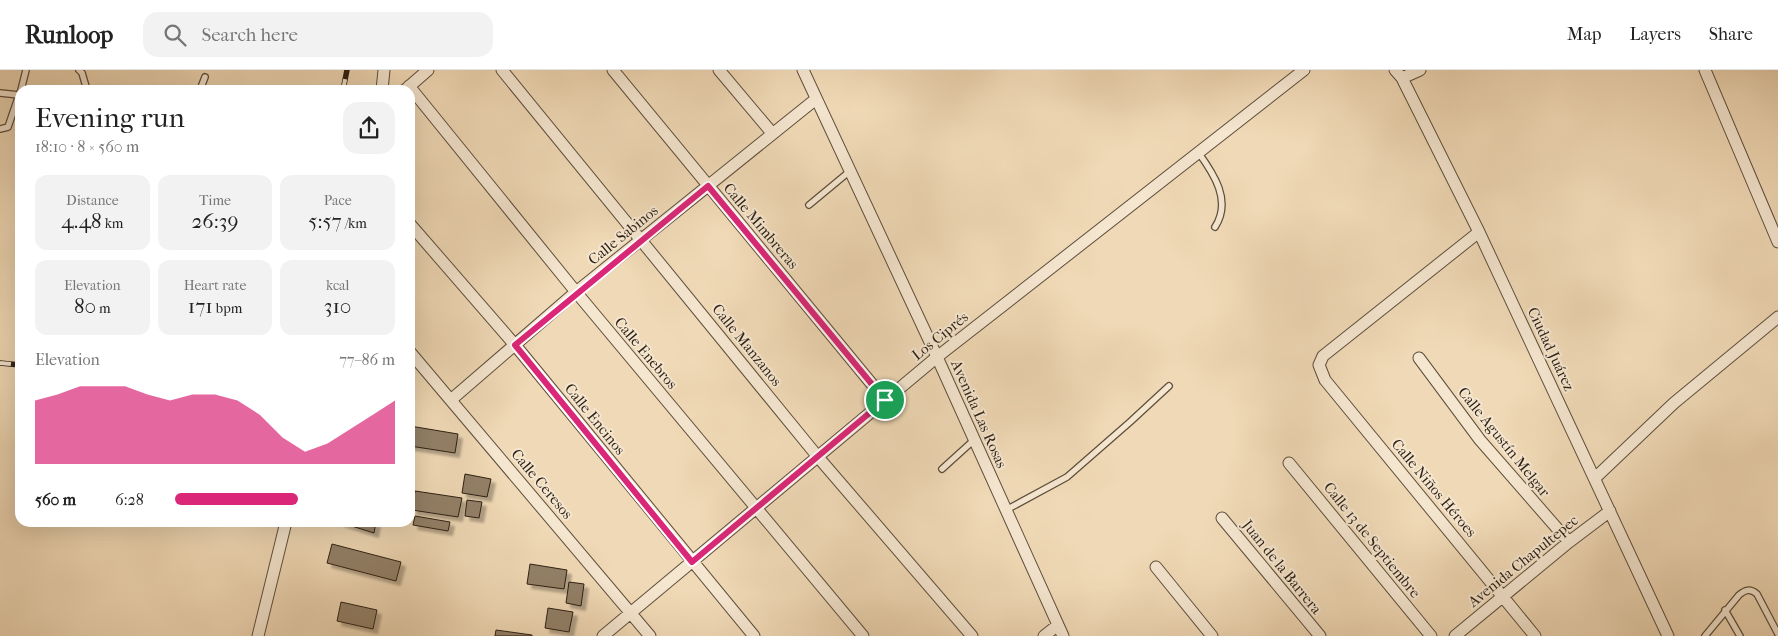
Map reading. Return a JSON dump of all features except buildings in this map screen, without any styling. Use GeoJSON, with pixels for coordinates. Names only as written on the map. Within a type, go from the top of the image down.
{"type":"FeatureCollection","features":[{"type":"Feature","properties":{"kind":"street"},"geometry":{"type":"LineString","coordinates":[[382,85],[384,70]]}},
{"type":"Feature","properties":{"kind":"street"},"geometry":{"type":"LineString","coordinates":[[410,85],[428,70]]}},
{"type":"Feature","properties":{"kind":"street","name":"Calle Manzanos"},"geometry":{"type":"LineString","coordinates":[[502,70],[818,457],[972,636]]}},
{"type":"Feature","properties":{"kind":"street","name":"Calle Mimbreras"},"geometry":{"type":"LineString","coordinates":[[613,70],[885,400]]}},
{"type":"Feature","properties":{"kind":"street"},"geometry":{"type":"LineString","coordinates":[[719,70],[772,133]]}},
{"type":"Feature","properties":{"kind":"street","name":"Avenida Las Rosas"},"geometry":{"type":"LineString","coordinates":[[803,70],[937,357],[1060,631]]}},
{"type":"Feature","properties":{"kind":"street","name":"Los Ciprés"},"geometry":{"type":"LineString","coordinates":[[604,636],[937,357],[1304,70]]}},
{"type":"Feature","properties":{"kind":"street"},"geometry":{"type":"LineString","coordinates":[[1398,74],[1420,70]]}},
{"type":"Feature","properties":{"kind":"street"},"geometry":{"type":"LineString","coordinates":[[1705,70],[1778,242]]}},
{"type":"Feature","properties":{"kind":"street","name":"Ciudad Juárez"},"geometry":{"type":"LineString","coordinates":[[1398,74],[1479,232],[1668,636]]}},
{"type":"Feature","properties":{"kind":"street","name":"Calle Enebros"},"geometry":{"type":"LineString","coordinates":[[415,98],[863,636]]}},
{"type":"Feature","properties":{"kind":"street","name":"Calle Sabinos"},"geometry":{"type":"LineString","coordinates":[[452,399],[576,292],[816,99]]}},
{"type":"Feature","properties":{"kind":"street","name":"Calle Encinos"},"geometry":{"type":"LineString","coordinates":[[415,230],[515,345],[754,636]]}},
{"type":"Feature","properties":{"kind":"street","name":"Calle Niños Héroes"},"geometry":{"type":"LineString","coordinates":[[1479,232],[1323,356],[1319,365],[1325,380],[1535,636]]}},
{"type":"Feature","properties":{"kind":"street"},"geometry":{"type":"LineString","coordinates":[[1595,478],[1674,403],[1778,317]]}},
{"type":"Feature","properties":{"kind":"street","name":"Calle Ceresos"},"geometry":{"type":"LineString","coordinates":[[415,358],[452,399],[650,636]]}},
{"type":"Feature","properties":{"kind":"street","name":"Calle Agustín Melgar"},"geometry":{"type":"LineString","coordinates":[[1419,358],[1480,440],[1568,542]]}},
{"type":"Feature","properties":{"kind":"street","name":"Calle 13 de Septiembre"},"geometry":{"type":"LineString","coordinates":[[1289,464],[1431,636]]}},
{"type":"Feature","properties":{"kind":"street","name":"Avenida Chapultepec"},"geometry":{"type":"LineString","coordinates":[[1454,636],[1568,542],[1610,511]]}},
{"type":"Feature","properties":{"kind":"street","name":"Juan de la Barrera"},"geometry":{"type":"LineString","coordinates":[[1222,518],[1320,636]]}},
{"type":"Feature","properties":{"kind":"street"},"geometry":{"type":"LineString","coordinates":[[258,636],[285,527]]}},
{"type":"Feature","properties":{"kind":"street"},"geometry":{"type":"LineString","coordinates":[[1156,567],[1212,636]]}},
{"type":"Feature","properties":{"kind":"street"},"geometry":{"type":"LineString","coordinates":[[1044,636],[1060,631]]}},
{"type":"Feature","properties":{"kind":"lane"},"geometry":{"type":"LineString","coordinates":[[22,85],[26,70]]}},
{"type":"Feature","properties":{"kind":"lane"},"geometry":{"type":"LineString","coordinates":[[79,70],[82,73],[86,85]]}},
{"type":"Feature","properties":{"kind":"lane"},"geometry":{"type":"LineString","coordinates":[[202,85],[205,77]]}},
{"type":"Feature","properties":{"kind":"lane"},"geometry":{"type":"LineString","coordinates":[[0,93],[15,92]]}},
{"type":"Feature","properties":{"kind":"lane"},"geometry":{"type":"LineString","coordinates":[[0,129],[8,127],[15,107]]}},
{"type":"Feature","properties":{"kind":"lane"},"geometry":{"type":"LineString","coordinates":[[1198,152],[1214,176],[1220,192],[1222,216],[1215,227]]}},
{"type":"Feature","properties":{"kind":"lane"},"geometry":{"type":"LineString","coordinates":[[809,205],[850,170]]}},
{"type":"Feature","properties":{"kind":"lane"},"geometry":{"type":"LineString","coordinates":[[1006,510],[1067,477],[1169,386]]}},
{"type":"Feature","properties":{"kind":"lane"},"geometry":{"type":"LineString","coordinates":[[942,469],[974,440]]}},
{"type":"Feature","properties":{"kind":"lane"},"geometry":{"type":"LineString","coordinates":[[1705,636],[1725,610],[1745,591],[1754,592],[1778,634]]}},
{"type":"Feature","properties":{"kind":"lane"},"geometry":{"type":"LineString","coordinates":[[1725,610],[1740,636]]}},
{"type":"Feature","properties":{"kind":"lane"},"geometry":{"type":"LineString","coordinates":[[1710,630],[1713,636]]}},
{"type":"Feature","properties":{"kind":"railway"},"geometry":{"type":"LineString","coordinates":[[344,85],[347,70]]}},
{"type":"Feature","properties":{"kind":"railway"},"geometry":{"type":"LineString","coordinates":[[0,363],[15,364]]}},
{"type":"Feature","properties":{"kind":"route"},"geometry":{"type":"LineString","coordinates":[[708,186],[885,400],[692,562],[515,345],[576,292],[708,186]]}}]}
